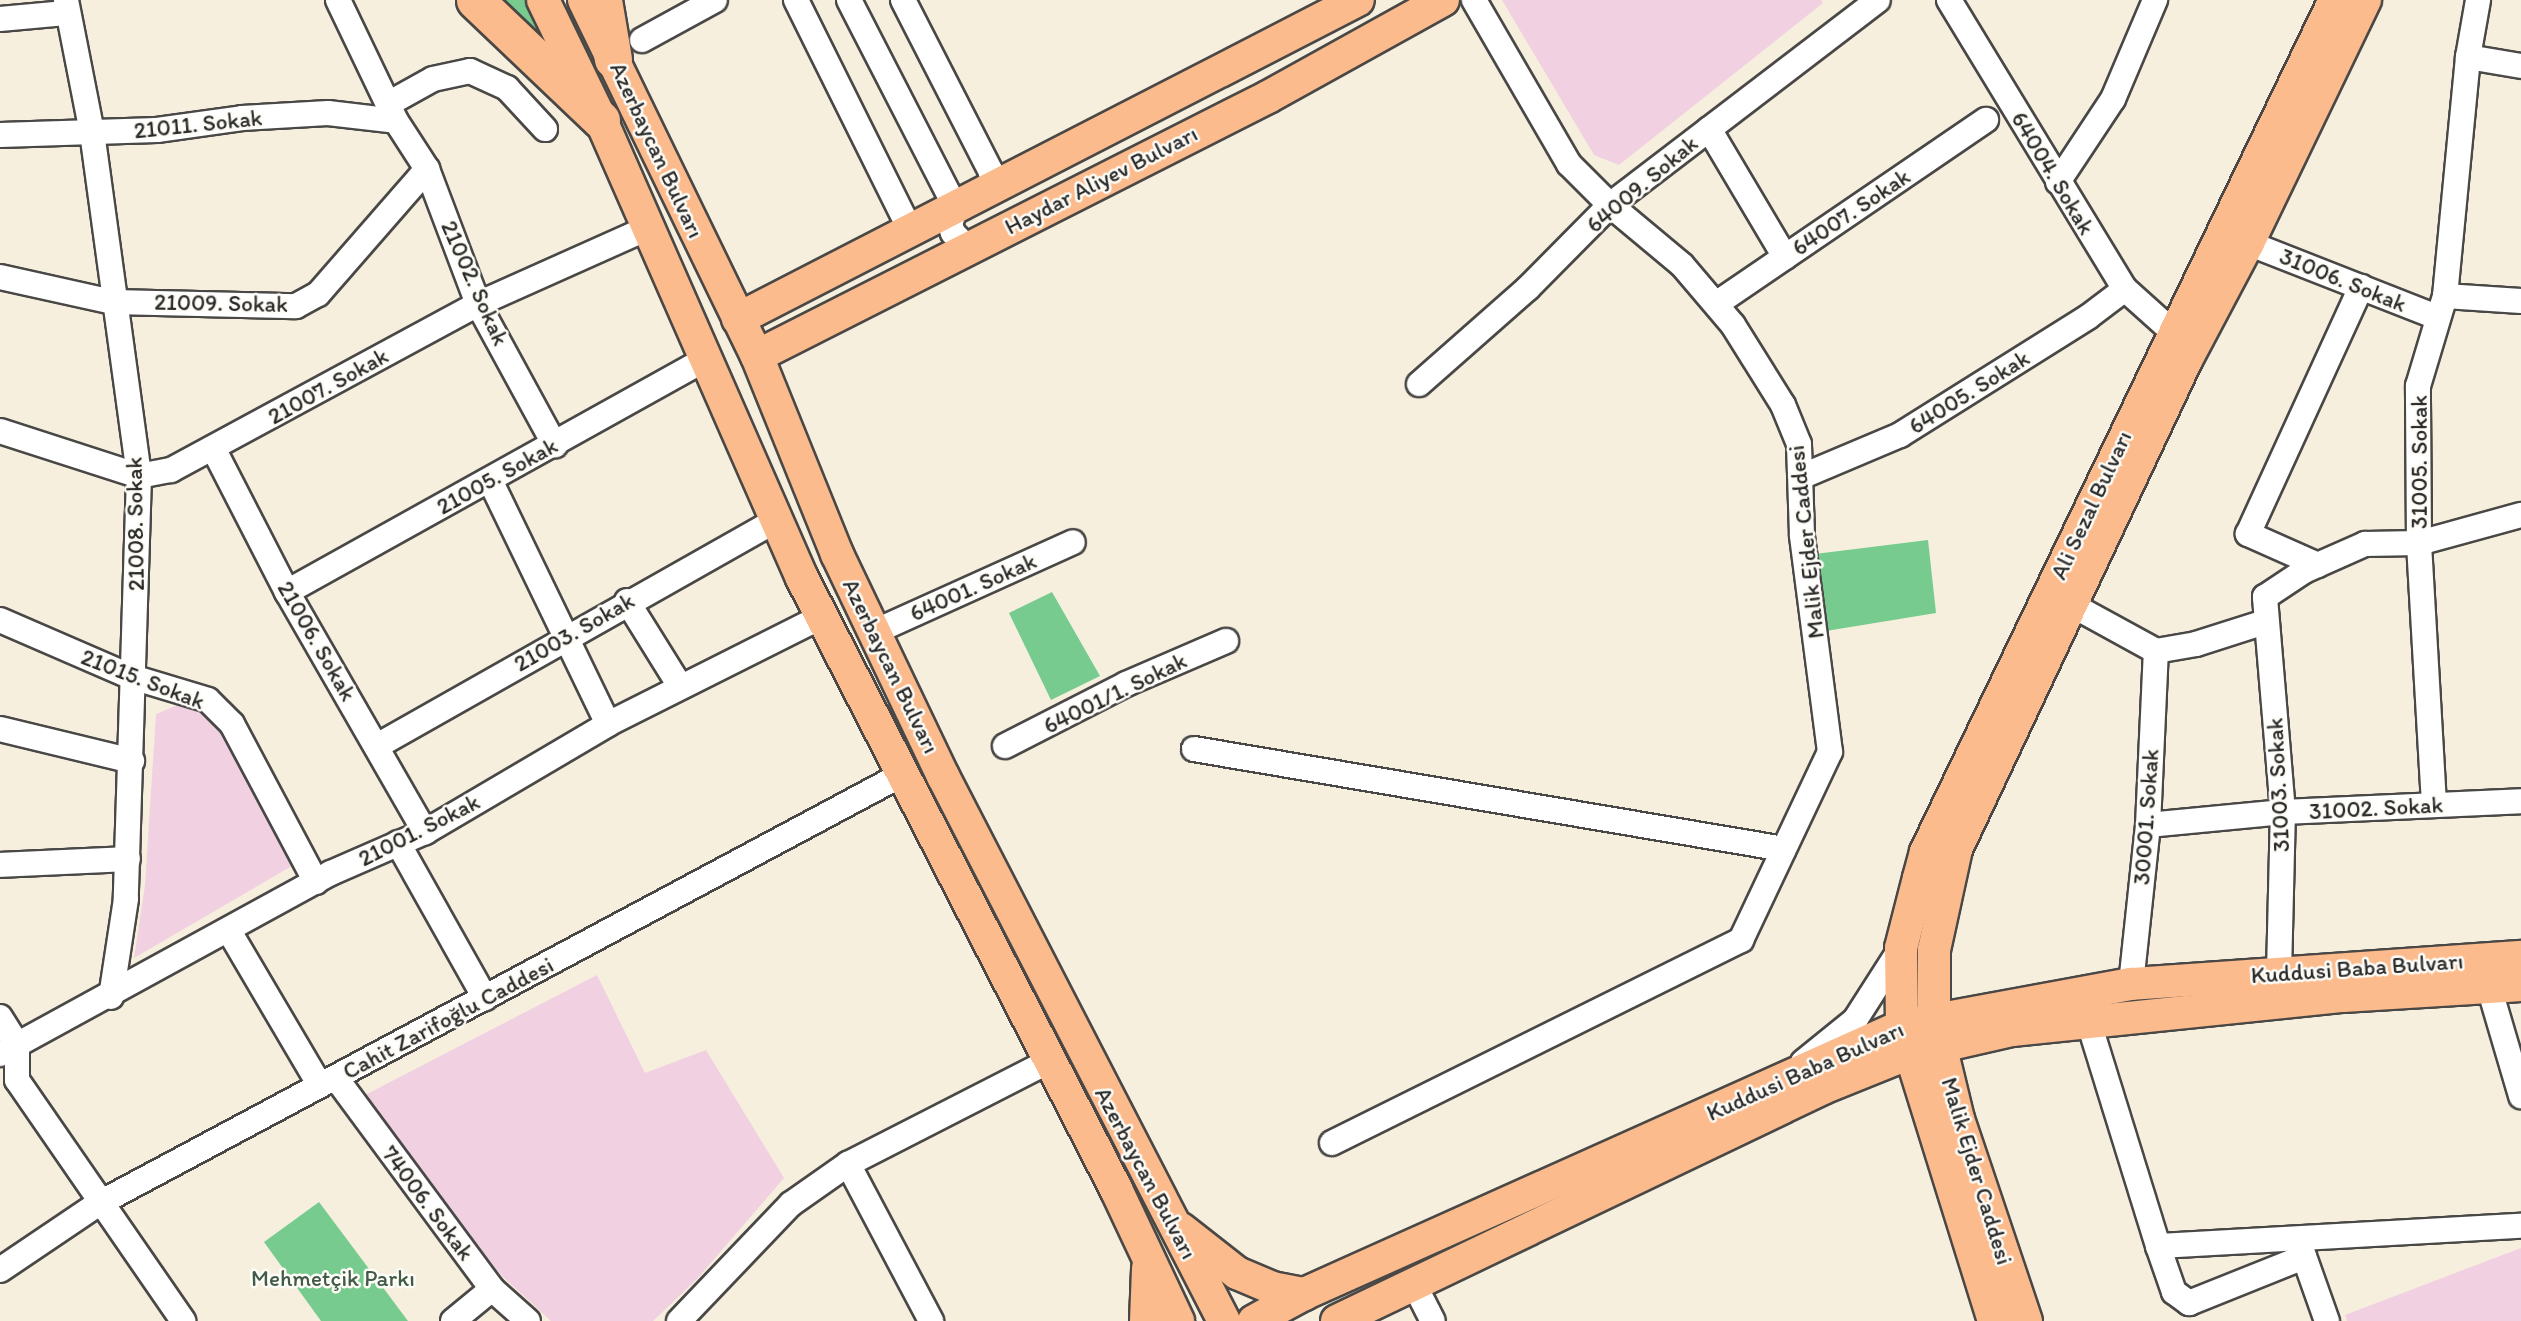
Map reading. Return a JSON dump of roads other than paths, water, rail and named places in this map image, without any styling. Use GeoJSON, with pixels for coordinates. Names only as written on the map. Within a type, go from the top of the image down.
{"type":"FeatureCollection","features":[{"type":"Feature","properties":{"kind":"highway"},"geometry":{"type":"LineString","coordinates":[[475,0],[601,120]]}},
{"type":"Feature","properties":{"kind":"highway"},"geometry":{"type":"LineString","coordinates":[[603,0],[628,49]]}},
{"type":"Feature","properties":{"kind":"main road"},"geometry":{"type":"LineString","coordinates":[[543,0],[601,120],[774,521],[1178,1321]]}},
{"type":"Feature","properties":{"kind":"main road","name":"Azerbaycan Bulvarı"},"geometry":{"type":"LineString","coordinates":[[584,0],[628,49],[737,319],[757,356],[874,632],[1063,1016],[1224,1321]]}},
{"type":"Feature","properties":{"kind":"main road","name":"Haydar Aliyev Bulvarı"},"geometry":{"type":"LineString","coordinates":[[737,319],[911,232],[1357,0]]}},
{"type":"Feature","properties":{"kind":"main road","name":"Haydar Aliyev Bulvarı"},"geometry":{"type":"LineString","coordinates":[[757,356],[967,247],[1268,97],[1443,0]]}},
{"type":"Feature","properties":{"kind":"main road","name":"Ali Sezal Bulvarı"},"geometry":{"type":"LineString","coordinates":[[1904,1040],[1902,948],[1926,852],[2335,0]]}},
{"type":"Feature","properties":{"kind":"main road","name":"Ali Sezal Bulvarı"},"geometry":{"type":"LineString","coordinates":[[1937,1033],[1934,950],[1956,849],[2186,360],[2248,243],[2365,0]]}},
{"type":"Feature","properties":{"kind":"main road","name":"Kuddusi Baba Bulvarı"},"geometry":{"type":"LineString","coordinates":[[1254,1321],[1304,1294],[1510,1205],[1784,1078],[1904,1040],[2131,984],[2521,957]]}},
{"type":"Feature","properties":{"kind":"main road","name":"Kuddusi Baba Bulvarı"},"geometry":{"type":"LineString","coordinates":[[1937,1033],[2089,1023],[2343,996],[2521,985]]}},
{"type":"Feature","properties":{"kind":"main road","name":"Malik Ejder Caddesi"},"geometry":{"type":"LineString","coordinates":[[1937,1033],[1958,1119],[2026,1321]]}},
{"type":"Feature","properties":{"kind":"main road","name":"Kuddusi Baba Bulvarı"},"geometry":{"type":"LineString","coordinates":[[1337,1321],[1415,1286],[1811,1094],[1904,1040]]}},
{"type":"Feature","properties":{"kind":"main road","name":"Malik Ejder Caddesi"},"geometry":{"type":"LineString","coordinates":[[1904,1040],[1993,1321]]}},
{"type":"Feature","properties":{"kind":"main road"},"geometry":{"type":"LineString","coordinates":[[1172,1221],[1237,1273],[1272,1288],[1304,1294]]}},
{"type":"Feature","properties":{"kind":"main road"},"geometry":{"type":"LineString","coordinates":[[1146,1321],[1150,1303],[1147,1256]]}},
{"type":"Feature","properties":{"kind":"street","name":"21002. Sokak"},"geometry":{"type":"LineString","coordinates":[[338,0],[392,112],[427,169],[478,304],[555,445]]}},
{"type":"Feature","properties":{"kind":"street"},"geometry":{"type":"LineString","coordinates":[[628,49],[716,0]]}},
{"type":"Feature","properties":{"kind":"street"},"geometry":{"type":"LineString","coordinates":[[796,0],[911,232]]}},
{"type":"Feature","properties":{"kind":"street"},"geometry":{"type":"LineString","coordinates":[[849,0],[956,208],[950,224],[967,247]]}},
{"type":"Feature","properties":{"kind":"street"},"geometry":{"type":"LineString","coordinates":[[903,0],[990,172],[993,188]]}},
{"type":"Feature","properties":{"kind":"street","name":"Malik Ejder Caddesi"},"geometry":{"type":"LineString","coordinates":[[1332,1143],[1741,940],[1830,752],[1802,535],[1799,444],[1783,405],[1716,304],[1682,265],[1610,205],[1569,164],[1474,0]]}},
{"type":"Feature","properties":{"kind":"street","name":"64009. Sokak"},"geometry":{"type":"LineString","coordinates":[[1419,384],[1528,288],[1610,205],[1878,0]]}},
{"type":"Feature","properties":{"kind":"street","name":"64004. Sokak"},"geometry":{"type":"LineString","coordinates":[[1949,0],[2124,289],[2174,332]]}},
{"type":"Feature","properties":{"kind":"street"},"geometry":{"type":"LineString","coordinates":[[2058,183],[2113,99],[2155,0]]}},
{"type":"Feature","properties":{"kind":"street","name":"31005. Sokak"},"geometry":{"type":"LineString","coordinates":[[2434,804],[2419,543],[2418,386],[2441,306],[2468,57],[2478,0]]}},
{"type":"Feature","properties":{"kind":"street"},"geometry":{"type":"LineString","coordinates":[[0,19],[66,7]]}},
{"type":"Feature","properties":{"kind":"street","name":"21008. Sokak"},"geometry":{"type":"LineString","coordinates":[[66,7],[92,132],[113,302],[139,475],[128,859],[111,997]]}},
{"type":"Feature","properties":{"kind":"street"},"geometry":{"type":"LineString","coordinates":[[2468,57],[2521,66]]}},
{"type":"Feature","properties":{"kind":"street"},"geometry":{"type":"LineString","coordinates":[[392,112],[433,79],[470,71],[507,88],[545,129]]}},
{"type":"Feature","properties":{"kind":"street","name":"21011. Sokak"},"geometry":{"type":"LineString","coordinates":[[0,135],[92,132],[328,113],[392,112]]}},
{"type":"Feature","properties":{"kind":"street","name":"64007. Sokak"},"geometry":{"type":"LineString","coordinates":[[1716,304],[1986,120]]}},
{"type":"Feature","properties":{"kind":"street"},"geometry":{"type":"LineString","coordinates":[[1709,129],[1785,257]]}},
{"type":"Feature","properties":{"kind":"street","name":"21009. Sokak"},"geometry":{"type":"LineString","coordinates":[[0,277],[113,302],[296,306],[318,294],[427,169]]}},
{"type":"Feature","properties":{"kind":"street","name":"21007. Sokak"},"geometry":{"type":"LineString","coordinates":[[0,431],[139,475],[171,470],[478,304],[648,228]]}},
{"type":"Feature","properties":{"kind":"street","name":"31006. Sokak"},"geometry":{"type":"LineString","coordinates":[[2248,243],[2361,287],[2441,306],[2521,301]]}},
{"type":"Feature","properties":{"kind":"street"},"geometry":{"type":"LineString","coordinates":[[2361,287],[2248,534],[2318,565],[2365,544],[2419,543],[2521,515]]}},
{"type":"Feature","properties":{"kind":"street","name":"64005. Sokak"},"geometry":{"type":"LineString","coordinates":[[1802,476],[1900,435],[2088,317],[2124,289]]}},
{"type":"Feature","properties":{"kind":"street","name":"21005. Sokak"},"geometry":{"type":"LineString","coordinates":[[287,592],[706,359]]}},
{"type":"Feature","properties":{"kind":"street","name":"21006. Sokak"},"geometry":{"type":"LineString","coordinates":[[213,448],[287,592],[425,832]]}},
{"type":"Feature","properties":{"kind":"street"},"geometry":{"type":"LineString","coordinates":[[490,480],[568,635],[608,724]]}},
{"type":"Feature","properties":{"kind":"street","name":"21003. Sokak"},"geometry":{"type":"LineString","coordinates":[[377,746],[627,601],[774,521]]}},
{"type":"Feature","properties":{"kind":"street","name":"64001. Sokak"},"geometry":{"type":"LineString","coordinates":[[874,632],[1073,542]]}},
{"type":"Feature","properties":{"kind":"street","name":"31003. Sokak"},"geometry":{"type":"LineString","coordinates":[[2279,973],[2283,812],[2265,597],[2318,565]]}},
{"type":"Feature","properties":{"kind":"street"},"geometry":{"type":"LineString","coordinates":[[627,601],[680,687]]}},
{"type":"Feature","properties":{"kind":"street"},"geometry":{"type":"LineString","coordinates":[[2072,605],[2156,651],[2196,645],[2265,622]]}},
{"type":"Feature","properties":{"kind":"street","name":"21001. Sokak"},"geometry":{"type":"LineString","coordinates":[[9,1049],[111,997],[316,882],[425,832],[608,724],[821,617]]}},
{"type":"Feature","properties":{"kind":"street","name":"21015. Sokak"},"geometry":{"type":"LineString","coordinates":[[0,620],[132,677],[208,700],[232,724],[316,882]]}},
{"type":"Feature","properties":{"kind":"street","name":"64001/1. Sokak"},"geometry":{"type":"LineString","coordinates":[[1005,746],[1126,684],[1226,641]]}},
{"type":"Feature","properties":{"kind":"street","name":"30001. Sokak"},"geometry":{"type":"LineString","coordinates":[[2131,984],[2148,825],[2156,651]]}},
{"type":"Feature","properties":{"kind":"street"},"geometry":{"type":"LineString","coordinates":[[0,729],[132,761]]}},
{"type":"Feature","properties":{"kind":"street"},"geometry":{"type":"LineString","coordinates":[[1194,749],[1784,849]]}},
{"type":"Feature","properties":{"kind":"street","name":"Cahit Zarifoğlu Caddesi"},"geometry":{"type":"LineString","coordinates":[[0,1270],[98,1204],[901,775]]}},
{"type":"Feature","properties":{"kind":"street","name":"31002. Sokak"},"geometry":{"type":"LineString","coordinates":[[2148,825],[2283,812],[2521,801]]}},
{"type":"Feature","properties":{"kind":"street"},"geometry":{"type":"LineString","coordinates":[[398,843],[485,998]]}},
{"type":"Feature","properties":{"kind":"street"},"geometry":{"type":"LineString","coordinates":[[0,865],[128,859]]}},
{"type":"Feature","properties":{"kind":"street","name":"74006. Sokak"},"geometry":{"type":"LineString","coordinates":[[229,931],[327,1081],[492,1289],[528,1321]]}},
{"type":"Feature","properties":{"kind":"street"},"geometry":{"type":"LineString","coordinates":[[1784,1078],[1855,1020],[1902,948]]}},
{"type":"Feature","properties":{"kind":"street"},"geometry":{"type":"LineString","coordinates":[[2489,986],[2521,1096]]}},
{"type":"Feature","properties":{"kind":"street"},"geometry":{"type":"LineString","coordinates":[[0,1017],[18,1080],[98,1204],[183,1321]]}},
{"type":"Feature","properties":{"kind":"street"},"geometry":{"type":"LineString","coordinates":[[2089,1023],[2174,1292],[2189,1303],[2301,1248]]}},
{"type":"Feature","properties":{"kind":"street"},"geometry":{"type":"LineString","coordinates":[[679,1321],[791,1204],[848,1164],[1049,1061]]}},
{"type":"Feature","properties":{"kind":"street"},"geometry":{"type":"LineString","coordinates":[[848,1164],[931,1321]]}},
{"type":"Feature","properties":{"kind":"street"},"geometry":{"type":"LineString","coordinates":[[2158,1246],[2301,1248],[2521,1226]]}},
{"type":"Feature","properties":{"kind":"street"},"geometry":{"type":"LineString","coordinates":[[2301,1248],[2327,1321]]}},
{"type":"Feature","properties":{"kind":"street"},"geometry":{"type":"LineString","coordinates":[[1415,1286],[1433,1321]]}},
{"type":"Feature","properties":{"kind":"street"},"geometry":{"type":"LineString","coordinates":[[453,1321],[492,1289]]}},
{"type":"Feature","properties":{"kind":"park label","name":"Mehmetçik Parkı"},"geometry":{"type":"Point","coordinates":[333,1278]}}]}
